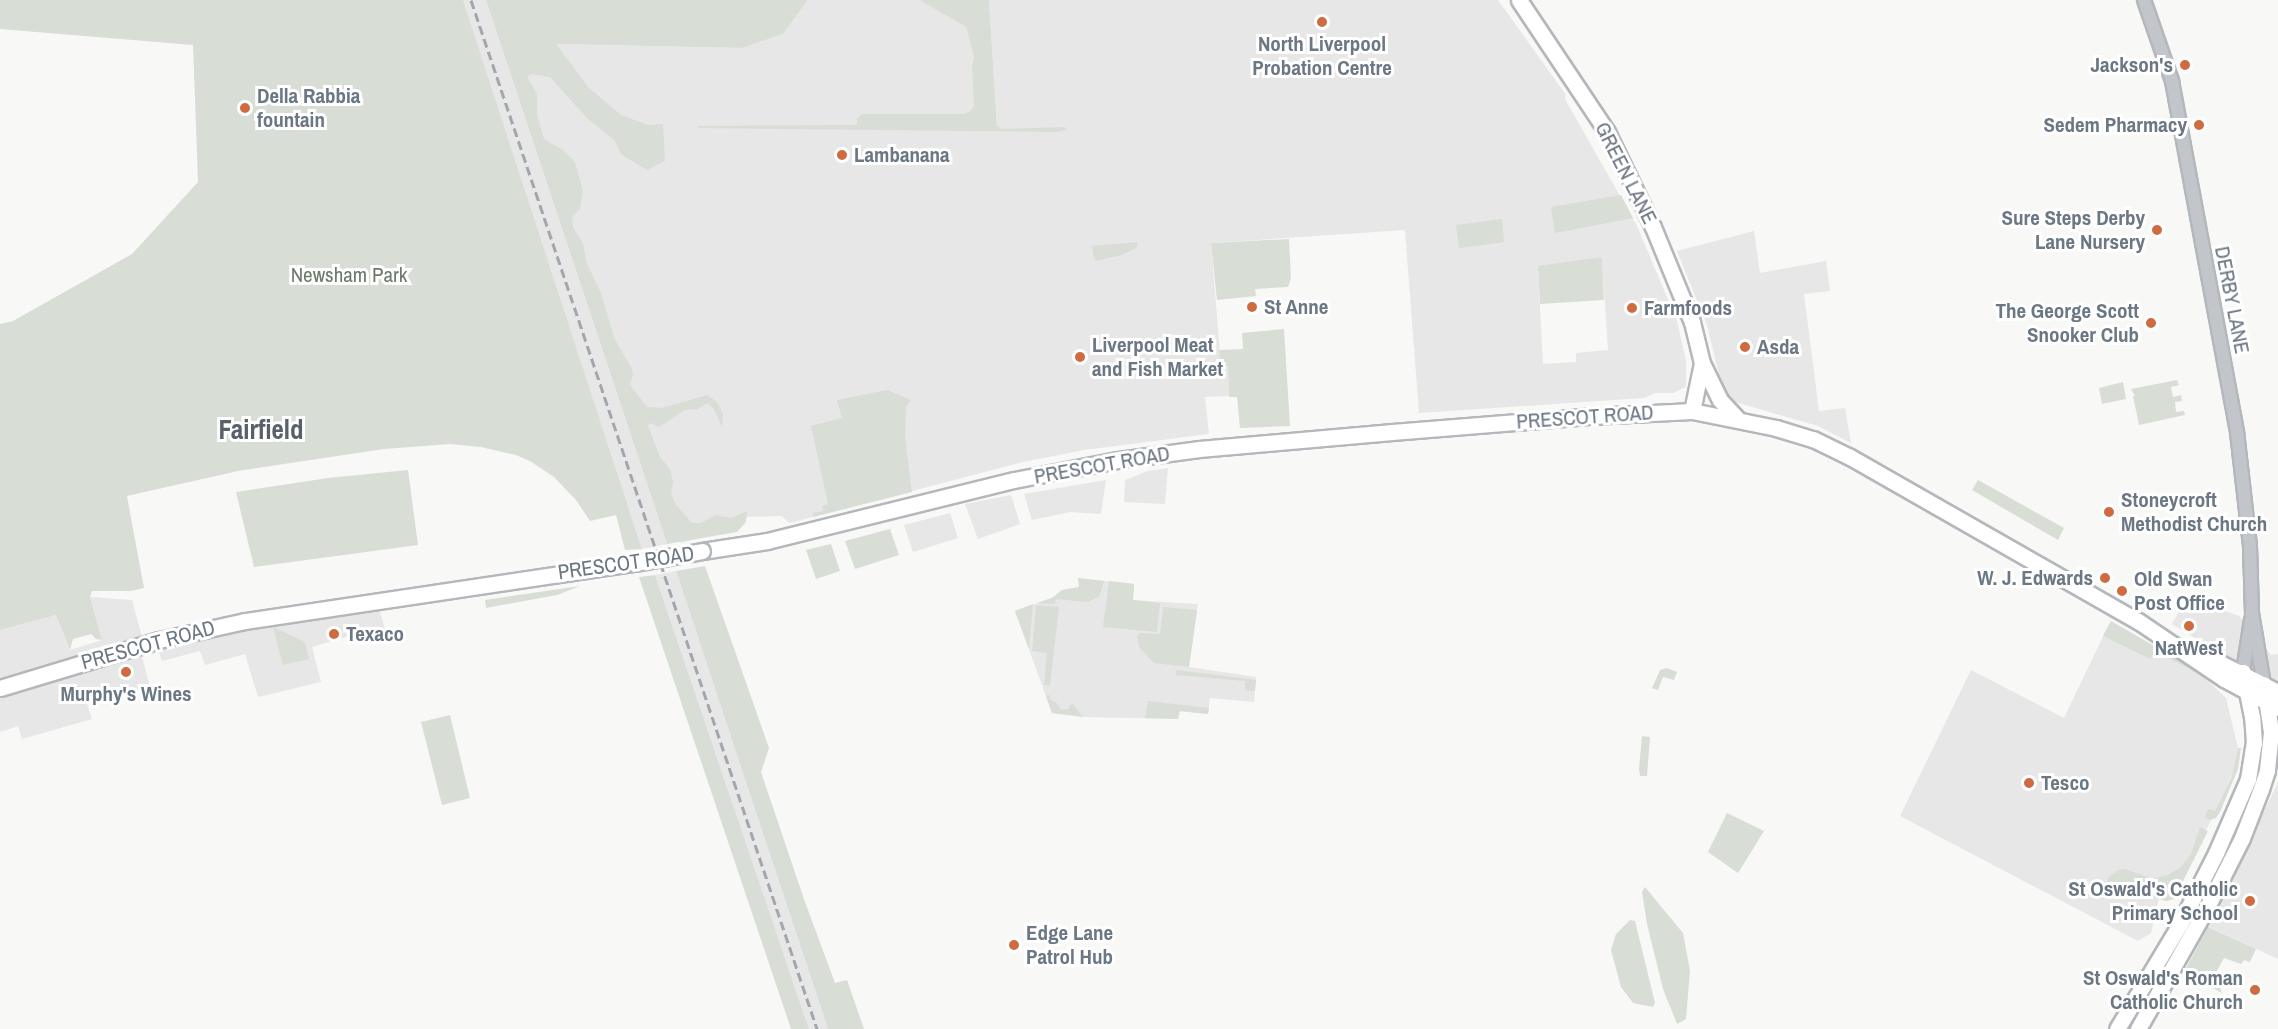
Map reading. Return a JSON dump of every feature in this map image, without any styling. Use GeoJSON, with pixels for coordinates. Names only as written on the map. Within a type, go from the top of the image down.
{"type":"FeatureCollection","features":[{"type":"Feature","properties":{"kind":"main road","name":"GREEN LANE"},"geometry":{"type":"LineString","coordinates":[[1519,0],[1607,132],[1653,227],[1692,322],[1702,363],[1723,405],[1738,419]]}},
{"type":"Feature","properties":{"kind":"main road","name":"GREEN LANE"},"geometry":{"type":"LineString","coordinates":[[1699,413],[1702,363]]}},
{"type":"Feature","properties":{"kind":"main road"},"geometry":{"type":"LineString","coordinates":[[1699,413],[1710,380]]}},
{"type":"Feature","properties":{"kind":"main road","name":"PRESCOT ROAD"},"geometry":{"type":"LineString","coordinates":[[0,688],[159,640],[245,621],[634,563],[790,536],[1008,482],[1118,460],[1198,449],[1392,432],[1592,416],[1699,413],[1738,419],[1813,438],[2169,640],[2191,658],[2261,688]]}},
{"type":"Feature","properties":{"kind":"main road"},"geometry":{"type":"LineString","coordinates":[[2138,1029],[2155,1003],[2242,838],[2272,766],[2271,732],[2261,688]]}},
{"type":"Feature","properties":{"kind":"main road"},"geometry":{"type":"LineString","coordinates":[[2117,1029],[2180,924],[2244,789],[2254,743],[2252,717],[2261,688]]}},
{"type":"Feature","properties":{"kind":"street","name":"DERBY LANE"},"geometry":{"type":"LineString","coordinates":[[2144,0],[2172,81],[2235,421],[2250,546],[2252,613],[2261,688]]}},
{"type":"Feature","properties":{"kind":"street","name":"DERBY LANE"},"geometry":{"type":"LineString","coordinates":[[2252,613],[2261,688]]}},
{"type":"Feature","properties":{"kind":"shaded area"},"geometry":{"type":"Polygon","coordinates":[[[463,0],[486,0],[667,544],[642,549],[463,0]]]}},
{"type":"Feature","properties":{"kind":"shaded area"},"geometry":{"type":"Polygon","coordinates":[[[808,0],[919,0],[966,27],[987,102],[997,124],[989,0],[1498,0],[1566,95],[1565,99],[1637,226],[1677,321],[1686,361],[1686,387],[1673,393],[1655,393],[1644,398],[1419,413],[1405,230],[1211,243],[1221,365],[1228,365],[1229,396],[1205,397],[1209,434],[1084,450],[1023,462],[790,523],[781,516],[748,517],[716,533],[681,543],[516,70],[555,44],[742,48],[783,34],[808,0]],[[1602,257],[1538,271],[1543,364],[1576,362],[1576,353],[1608,350],[1602,257]]]}},
{"type":"Feature","properties":{"kind":"shaded area"},"geometry":{"type":"Polygon","coordinates":[[[1754,231],[1760,273],[1826,261],[1830,291],[1804,294],[1819,411],[1845,408],[1851,443],[1818,426],[1725,399],[1707,325],[1677,251],[1754,231]]]}},
{"type":"Feature","properties":{"kind":"shaded area"},"geometry":{"type":"Polygon","coordinates":[[[1168,468],[1165,504],[1124,502],[1125,480],[1148,471],[1168,468]]]}},
{"type":"Feature","properties":{"kind":"shaded area"},"geometry":{"type":"Polygon","coordinates":[[[1106,480],[1101,514],[1070,512],[1032,520],[1024,494],[1106,480]]]}},
{"type":"Feature","properties":{"kind":"shaded area"},"geometry":{"type":"Polygon","coordinates":[[[1011,495],[1020,524],[978,539],[965,504],[1011,495]]]}},
{"type":"Feature","properties":{"kind":"shaded area"},"geometry":{"type":"Polygon","coordinates":[[[950,513],[958,538],[913,552],[904,525],[950,513]]]}},
{"type":"Feature","properties":{"kind":"shaded area"},"geometry":{"type":"Polygon","coordinates":[[[676,571],[828,1029],[809,1029],[655,575],[676,571]]]}},
{"type":"Feature","properties":{"kind":"shaded area"},"geometry":{"type":"Polygon","coordinates":[[[1078,578],[1134,584],[1133,600],[1198,604],[1189,667],[1256,677],[1254,702],[1210,698],[1208,714],[1179,711],[1178,719],[1083,717],[1052,713],[1015,611],[1052,598],[1062,590],[1079,587],[1078,578]]]}},
{"type":"Feature","properties":{"kind":"shaded area"},"geometry":{"type":"Polygon","coordinates":[[[90,597],[132,600],[146,652],[299,619],[379,608],[386,633],[354,641],[352,635],[312,647],[321,682],[258,697],[245,654],[205,665],[200,651],[162,661],[159,652],[142,657],[150,687],[87,704],[92,719],[22,739],[18,726],[0,732],[0,630],[56,615],[70,650],[102,640],[90,597]]]}},
{"type":"Feature","properties":{"kind":"shaded area"},"geometry":{"type":"Polygon","coordinates":[[[2187,597],[2239,616],[2271,655],[2278,654],[2278,682],[2206,645],[2172,624],[2187,597]]]}},
{"type":"Feature","properties":{"kind":"shaded area"},"geometry":{"type":"Polygon","coordinates":[[[2109,624],[2203,676],[2226,698],[2238,748],[2233,773],[2202,839],[2159,898],[2151,933],[2138,941],[1900,816],[1971,670],[2064,718],[2109,624]]]}},
{"type":"Feature","properties":{"kind":"shaded area","name":"St Oswald's Catholic Primary School"},"geometry":{"type":"Polygon","coordinates":[[[2278,782],[2278,959],[2209,927],[2278,782]]]}},
{"type":"Feature","properties":{"kind":"green space","name":"Newsham Park"},"geometry":{"type":"Polygon","coordinates":[[[0,0],[463,0],[642,549],[625,550],[616,515],[590,521],[576,500],[554,477],[530,461],[516,455],[481,447],[450,444],[384,449],[238,471],[127,496],[144,588],[130,591],[92,591],[90,597],[102,640],[96,639],[91,634],[73,639],[70,650],[56,615],[0,630],[0,324],[13,321],[132,254],[198,182],[193,45],[0,29],[0,0]]]}},
{"type":"Feature","properties":{"kind":"green space"},"geometry":{"type":"Polygon","coordinates":[[[486,0],[808,0],[783,34],[742,48],[556,44],[588,87],[621,115],[648,125],[663,124],[665,161],[647,170],[622,155],[614,140],[588,119],[550,77],[531,74],[527,77],[537,94],[537,115],[544,139],[563,150],[575,162],[583,191],[580,209],[572,217],[573,227],[583,244],[587,264],[601,293],[615,340],[632,369],[630,385],[647,407],[662,408],[707,395],[717,402],[723,414],[722,427],[714,409],[708,403],[697,409],[685,410],[659,427],[650,423],[648,426],[660,457],[670,469],[673,481],[671,494],[676,505],[692,523],[701,523],[716,515],[731,518],[747,511],[746,522],[737,532],[667,544],[486,0]]]}},
{"type":"Feature","properties":{"kind":"green space"},"geometry":{"type":"Polygon","coordinates":[[[919,0],[989,0],[997,126],[1002,129],[1065,127],[1066,130],[1058,132],[699,128],[696,126],[857,125],[857,119],[862,114],[964,114],[971,111],[974,106],[972,68],[974,57],[966,27],[919,0]]]}},
{"type":"Feature","properties":{"kind":"green space"},"geometry":{"type":"Polygon","coordinates":[[[1621,195],[1633,218],[1555,233],[1551,207],[1621,195]]]}},
{"type":"Feature","properties":{"kind":"green space"},"geometry":{"type":"Polygon","coordinates":[[[1502,219],[1504,242],[1459,248],[1456,225],[1502,219]]]}},
{"type":"Feature","properties":{"kind":"green space"},"geometry":{"type":"Polygon","coordinates":[[[1289,239],[1291,278],[1288,287],[1255,289],[1256,296],[1217,300],[1211,243],[1289,239]]]}},
{"type":"Feature","properties":{"kind":"green space"},"geometry":{"type":"Polygon","coordinates":[[[1137,242],[1137,247],[1122,255],[1096,261],[1094,258],[1092,246],[1137,242]]]}},
{"type":"Feature","properties":{"kind":"green space"},"geometry":{"type":"Polygon","coordinates":[[[1602,257],[1604,300],[1540,304],[1538,266],[1602,257]]]}},
{"type":"Feature","properties":{"kind":"green space"},"geometry":{"type":"Polygon","coordinates":[[[1284,329],[1290,426],[1240,428],[1237,397],[1229,397],[1228,366],[1221,366],[1219,350],[1243,349],[1242,333],[1284,329]]]}},
{"type":"Feature","properties":{"kind":"green space"},"geometry":{"type":"Polygon","coordinates":[[[2177,380],[2179,385],[2171,387],[2173,397],[2181,395],[2182,401],[2175,402],[2176,412],[2184,411],[2185,415],[2139,425],[2133,396],[2135,396],[2131,389],[2177,380]]]}},
{"type":"Feature","properties":{"kind":"green space"},"geometry":{"type":"Polygon","coordinates":[[[2123,382],[2126,399],[2102,404],[2099,388],[2123,382]]]}},
{"type":"Feature","properties":{"kind":"green space"},"geometry":{"type":"Polygon","coordinates":[[[887,390],[911,400],[906,406],[905,438],[912,492],[813,517],[813,513],[823,511],[822,506],[828,504],[811,426],[842,418],[837,400],[887,390]]]}},
{"type":"Feature","properties":{"kind":"green space"},"geometry":{"type":"Polygon","coordinates":[[[408,470],[418,545],[254,567],[236,492],[328,478],[408,470]]]}},
{"type":"Feature","properties":{"kind":"green space"},"geometry":{"type":"Polygon","coordinates":[[[1978,480],[2064,528],[2058,540],[1972,490],[1978,480]]]}},
{"type":"Feature","properties":{"kind":"green space"},"geometry":{"type":"Polygon","coordinates":[[[890,529],[899,555],[855,569],[845,541],[890,529]]]}},
{"type":"Feature","properties":{"kind":"green space"},"geometry":{"type":"Polygon","coordinates":[[[831,544],[840,571],[816,579],[806,550],[831,544]]]}},
{"type":"Feature","properties":{"kind":"green space"},"geometry":{"type":"Polygon","coordinates":[[[705,566],[769,748],[761,772],[805,902],[835,983],[847,980],[864,1029],[828,1029],[676,571],[705,566]]]}},
{"type":"Feature","properties":{"kind":"green space"},"geometry":{"type":"Polygon","coordinates":[[[655,575],[809,1029],[791,1029],[639,577],[655,575]]]}},
{"type":"Feature","properties":{"kind":"green space"},"geometry":{"type":"Polygon","coordinates":[[[1078,578],[1104,581],[1099,597],[1087,602],[1056,599],[1055,604],[1037,603],[1052,598],[1062,590],[1079,587],[1078,578]]]}},
{"type":"Feature","properties":{"kind":"green space"},"geometry":{"type":"Polygon","coordinates":[[[1109,581],[1134,584],[1133,600],[1160,603],[1157,632],[1103,627],[1109,581]]]}},
{"type":"Feature","properties":{"kind":"green space"},"geometry":{"type":"Polygon","coordinates":[[[580,586],[557,595],[486,608],[485,600],[580,586]]]}},
{"type":"Feature","properties":{"kind":"green space"},"geometry":{"type":"Polygon","coordinates":[[[1033,604],[1029,649],[1015,611],[1033,604]]]}},
{"type":"Feature","properties":{"kind":"green space"},"geometry":{"type":"Polygon","coordinates":[[[1036,605],[1059,607],[1050,685],[1044,685],[1047,653],[1032,651],[1036,605]]]}},
{"type":"Feature","properties":{"kind":"green space"},"geometry":{"type":"Polygon","coordinates":[[[1163,607],[1197,610],[1189,667],[1154,663],[1139,647],[1137,636],[1140,633],[1160,634],[1163,607]]]}},
{"type":"Feature","properties":{"kind":"green space"},"geometry":{"type":"Polygon","coordinates":[[[2111,621],[2203,676],[2155,651],[2150,659],[2103,636],[2111,621]]]}},
{"type":"Feature","properties":{"kind":"green space"},"geometry":{"type":"Polygon","coordinates":[[[273,627],[305,642],[309,659],[283,665],[273,627]]]}},
{"type":"Feature","properties":{"kind":"green space"},"geometry":{"type":"Polygon","coordinates":[[[1667,668],[1677,672],[1674,680],[1663,677],[1658,690],[1652,688],[1660,670],[1667,668]]]}},
{"type":"Feature","properties":{"kind":"green space"},"geometry":{"type":"Polygon","coordinates":[[[1176,670],[1256,680],[1255,691],[1245,690],[1245,681],[1176,675],[1176,670]]]}},
{"type":"Feature","properties":{"kind":"green space"},"geometry":{"type":"Polygon","coordinates":[[[1050,695],[1050,700],[1056,702],[1061,710],[1068,709],[1072,703],[1083,717],[1052,713],[1046,696],[1050,695]]]}},
{"type":"Feature","properties":{"kind":"green space"},"geometry":{"type":"Polygon","coordinates":[[[1148,701],[1209,708],[1208,714],[1180,711],[1178,719],[1145,718],[1148,701]]]}},
{"type":"Feature","properties":{"kind":"green space"},"geometry":{"type":"Polygon","coordinates":[[[450,715],[470,798],[442,805],[421,722],[450,715]]]}},
{"type":"Feature","properties":{"kind":"green space"},"geometry":{"type":"Polygon","coordinates":[[[1642,736],[1650,737],[1647,776],[1640,776],[1639,769],[1642,736]]]}},
{"type":"Feature","properties":{"kind":"green space"},"geometry":{"type":"Polygon","coordinates":[[[2238,748],[2241,748],[2238,769],[2220,812],[2216,818],[2210,820],[2205,817],[2208,809],[2215,811],[2232,776],[2238,748]]]}},
{"type":"Feature","properties":{"kind":"green space"},"geometry":{"type":"Polygon","coordinates":[[[1727,813],[1764,831],[1738,873],[1708,852],[1727,813]]]}},
{"type":"Feature","properties":{"kind":"green space"},"geometry":{"type":"Polygon","coordinates":[[[2200,827],[2208,831],[2174,899],[2167,901],[2111,891],[2107,885],[2108,878],[2118,870],[2125,869],[2153,879],[2168,875],[2181,867],[2191,854],[2200,827]]]}},
{"type":"Feature","properties":{"kind":"green space"},"geometry":{"type":"Polygon","coordinates":[[[1645,887],[1683,933],[1690,971],[1686,1019],[1677,1024],[1663,989],[1647,924],[1642,892],[1645,887]]]}},
{"type":"Feature","properties":{"kind":"green space"},"geometry":{"type":"Polygon","coordinates":[[[1630,920],[1635,921],[1655,1003],[1653,1007],[1633,1003],[1621,987],[1611,950],[1616,934],[1630,920]]]}},
{"type":"Feature","properties":{"kind":"green space"},"geometry":{"type":"Polygon","coordinates":[[[2208,927],[2256,949],[2250,962],[2244,960],[2241,964],[2224,958],[2215,974],[2222,993],[2184,972],[2208,927]]]}},
{"type":"Feature","properties":{"kind":"railway"},"geometry":{"type":"LineString","coordinates":[[471,0],[817,1029]]}},
{"type":"Feature","properties":{"kind":"place","name":"North Liverpool Probation Centre"},"geometry":{"type":"Point","coordinates":[1322,22]}},
{"type":"Feature","properties":{"kind":"place","name":"Jackson's"},"geometry":{"type":"Point","coordinates":[2185,65]}},
{"type":"Feature","properties":{"kind":"place","name":"Della Rabbia fountain"},"geometry":{"type":"Point","coordinates":[245,108]}},
{"type":"Feature","properties":{"kind":"place","name":"Sedem Pharmacy"},"geometry":{"type":"Point","coordinates":[2199,125]}},
{"type":"Feature","properties":{"kind":"place","name":"Lambanana"},"geometry":{"type":"Point","coordinates":[842,155]}},
{"type":"Feature","properties":{"kind":"place","name":"Sure Steps Derby Lane Nursery"},"geometry":{"type":"Point","coordinates":[2157,230]}},
{"type":"Feature","properties":{"kind":"place","name":"St Anne"},"geometry":{"type":"Point","coordinates":[1252,307]}},
{"type":"Feature","properties":{"kind":"place","name":"Farmfoods"},"geometry":{"type":"Point","coordinates":[1632,308]}},
{"type":"Feature","properties":{"kind":"place","name":"The George Scott Snooker Club"},"geometry":{"type":"Point","coordinates":[2151,323]}},
{"type":"Feature","properties":{"kind":"place","name":"Asda"},"geometry":{"type":"Point","coordinates":[1745,347]}},
{"type":"Feature","properties":{"kind":"place","name":"Liverpool Meat and Fish Market"},"geometry":{"type":"Point","coordinates":[1080,357]}},
{"type":"Feature","properties":{"kind":"place","name":"Stoneycroft Methodist Church"},"geometry":{"type":"Point","coordinates":[2109,512]}},
{"type":"Feature","properties":{"kind":"place","name":"W. J. Edwards"},"geometry":{"type":"Point","coordinates":[2105,578]}},
{"type":"Feature","properties":{"kind":"place","name":"Old Swan Post Office"},"geometry":{"type":"Point","coordinates":[2122,591]}},
{"type":"Feature","properties":{"kind":"place","name":"NatWest"},"geometry":{"type":"Point","coordinates":[2189,626]}},
{"type":"Feature","properties":{"kind":"place","name":"Texaco"},"geometry":{"type":"Point","coordinates":[334,634]}},
{"type":"Feature","properties":{"kind":"place","name":"Murphy's Wines"},"geometry":{"type":"Point","coordinates":[126,672]}},
{"type":"Feature","properties":{"kind":"place","name":"Tesco"},"geometry":{"type":"Point","coordinates":[2029,783]}},
{"type":"Feature","properties":{"kind":"place","name":"St Oswald's Catholic Primary School"},"geometry":{"type":"Point","coordinates":[2250,901]}},
{"type":"Feature","properties":{"kind":"place","name":"Edge Lane Patrol Hub"},"geometry":{"type":"Point","coordinates":[1014,945]}},
{"type":"Feature","properties":{"kind":"place","name":"St Oswald's Roman Catholic Church"},"geometry":{"type":"Point","coordinates":[2255,990]}},
{"type":"Feature","properties":{"kind":"district","name":"Fairfield"},"geometry":{"type":"Point","coordinates":[261,430]}}]}
